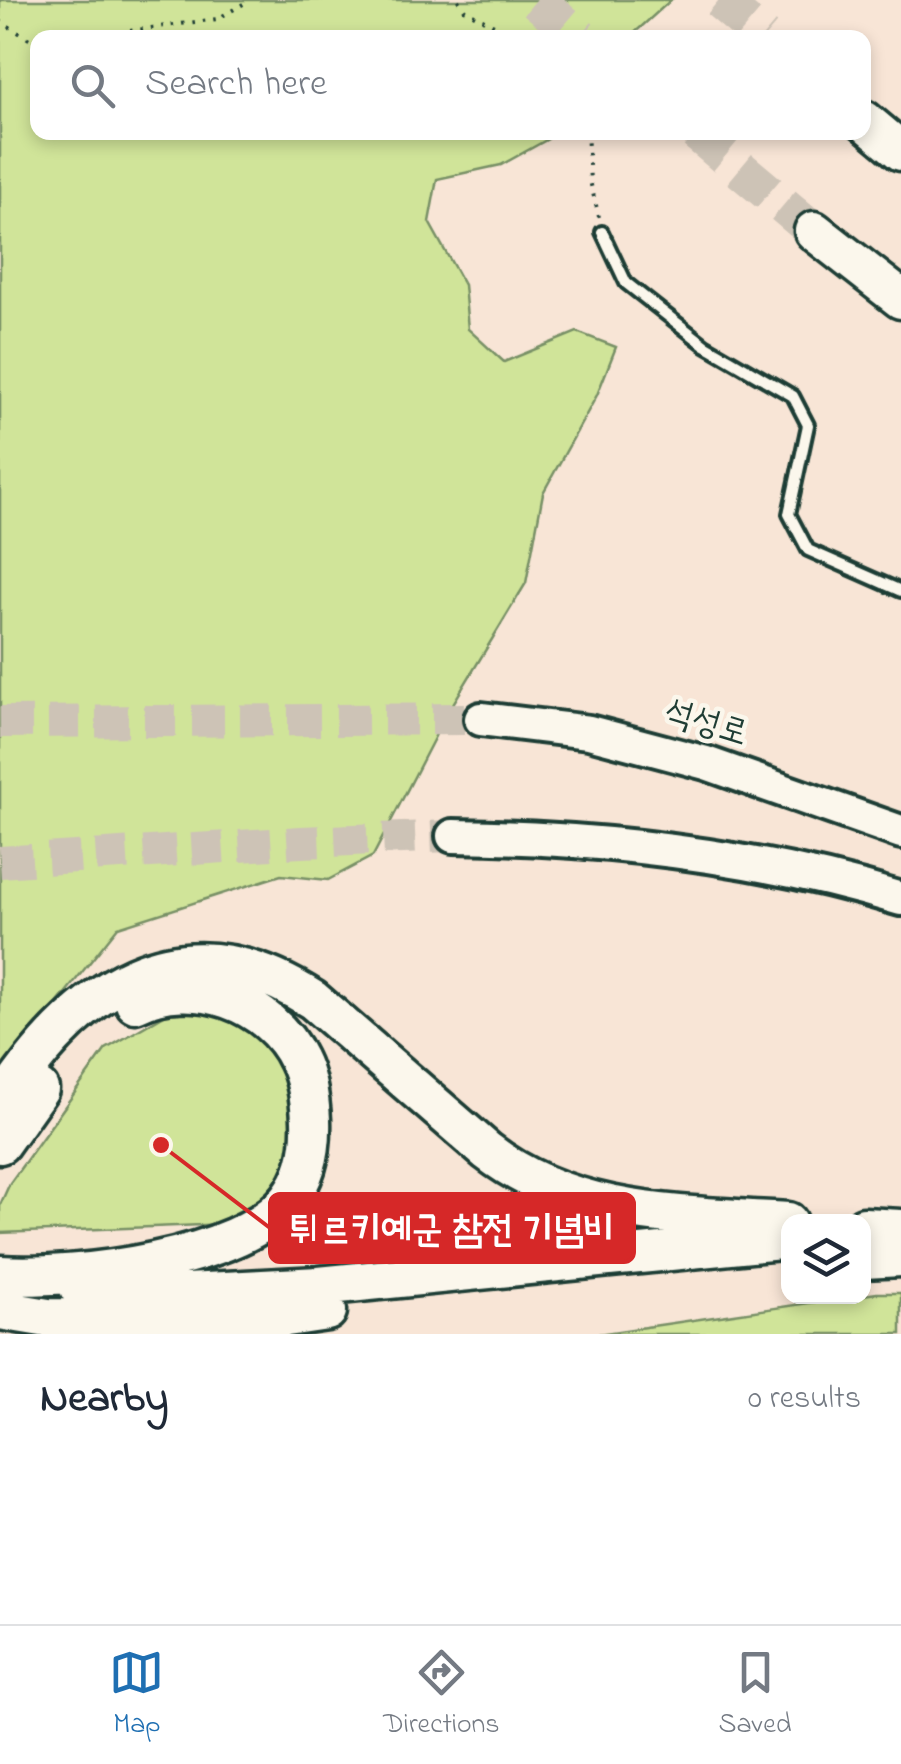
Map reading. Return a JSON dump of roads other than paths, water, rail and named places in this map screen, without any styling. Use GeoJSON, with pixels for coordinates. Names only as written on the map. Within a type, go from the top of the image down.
{"type":"FeatureCollection","features":[{"type":"Feature","properties":{"kind":"highway"},"geometry":{"type":"LineString","coordinates":[[871,126],[901,151]]}},
{"type":"Feature","properties":{"kind":"highway"},"geometry":{"type":"LineString","coordinates":[[814,230],[901,299]]}},
{"type":"Feature","properties":{"kind":"highway","name":"석성로"},"geometry":{"type":"LineString","coordinates":[[481,719],[589,732],[706,763],[901,832]]}},
{"type":"Feature","properties":{"kind":"highway"},"geometry":{"type":"LineString","coordinates":[[453,836],[532,837],[635,846],[748,862],[901,899]]}},
{"type":"Feature","properties":{"kind":"highway"},"geometry":{"type":"LineString","coordinates":[[0,1107],[46,1043],[90,1001],[116,985],[159,968],[186,964],[234,966],[284,982],[314,1000],[487,1151],[535,1182],[598,1203],[659,1214],[781,1222]]}},
{"type":"Feature","properties":{"kind":"highway"},"geometry":{"type":"LineString","coordinates":[[0,1144],[59,1064],[98,1026],[144,998],[180,991],[229,999],[270,1022],[299,1061],[310,1101],[310,1142],[301,1180],[275,1214],[256,1228],[211,1246],[124,1266],[50,1276],[0,1276]]}},
{"type":"Feature","properties":{"kind":"highway"},"geometry":{"type":"LineString","coordinates":[[0,1276],[52,1286],[168,1294],[319,1286],[781,1240]]}},
{"type":"Feature","properties":{"kind":"highway"},"geometry":{"type":"LineString","coordinates":[[173,1334],[327,1311],[637,1274],[781,1264]]}},
{"type":"Feature","properties":{"kind":"highway"},"geometry":{"type":"LineString","coordinates":[[0,1310],[48,1318],[173,1320],[327,1311]]}},
{"type":"Feature","properties":{"kind":"lane"},"geometry":{"type":"LineString","coordinates":[[602,232],[626,284],[705,345],[793,396],[808,425],[788,514],[808,550],[901,592]]}},
{"type":"Feature","properties":{"kind":"tunnel"},"geometry":{"type":"LineString","coordinates":[[536,0],[572,30]]}},
{"type":"Feature","properties":{"kind":"tunnel"},"geometry":{"type":"LineString","coordinates":[[719,0],[755,30]]}},
{"type":"Feature","properties":{"kind":"tunnel"},"geometry":{"type":"LineString","coordinates":[[706,140],[814,231]]}},
{"type":"Feature","properties":{"kind":"tunnel"},"geometry":{"type":"LineString","coordinates":[[0,722],[481,719]]}},
{"type":"Feature","properties":{"kind":"tunnel"},"geometry":{"type":"LineString","coordinates":[[0,862],[453,836]]}},
{"type":"Feature","properties":{"kind":"place","name":"튀르키예군 참전 기념비"},"geometry":{"type":"Point","coordinates":[161,1145]}}]}
